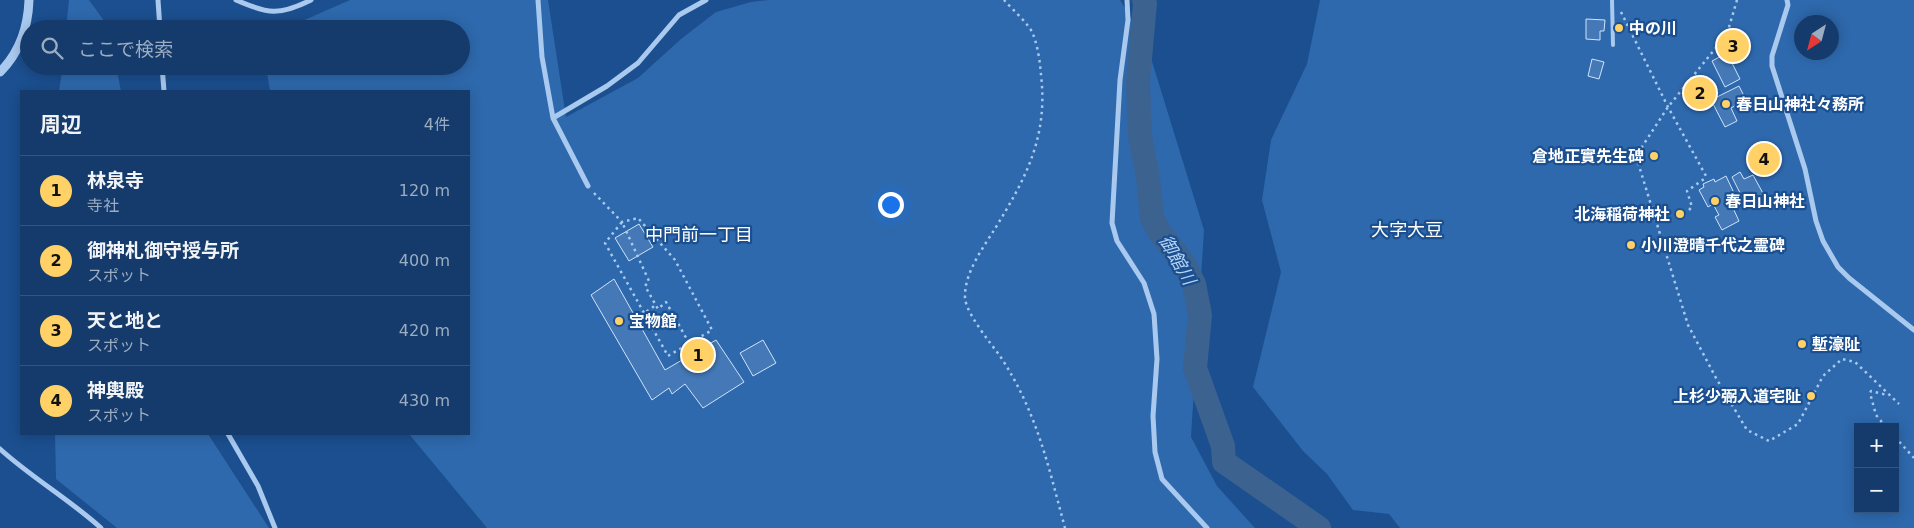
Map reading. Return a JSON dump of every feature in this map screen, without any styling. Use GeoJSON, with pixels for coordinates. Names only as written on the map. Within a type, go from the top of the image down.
{"type":"FeatureCollection","features":[{"type":"Feature","properties":{"kind":"street"},"geometry":{"type":"LineString","coordinates":[[28,20],[29,0]]}},
{"type":"Feature","properties":{"kind":"street"},"geometry":{"type":"LineString","coordinates":[[158,0],[159,20]]}},
{"type":"Feature","properties":{"kind":"street"},"geometry":{"type":"LineString","coordinates":[[236,0],[260,10],[282,12],[311,0]]}},
{"type":"Feature","properties":{"kind":"street"},"geometry":{"type":"LineString","coordinates":[[538,0],[542,57],[553,118],[588,186]]}},
{"type":"Feature","properties":{"kind":"street"},"geometry":{"type":"LineString","coordinates":[[553,118],[607,86],[638,63],[679,15],[706,0]]}},
{"type":"Feature","properties":{"kind":"street"},"geometry":{"type":"LineString","coordinates":[[1127,0],[1128,20],[1120,80],[1112,223],[1117,241],[1144,283],[1154,314],[1157,359],[1152,416],[1155,452],[1162,479],[1207,528]]}},
{"type":"Feature","properties":{"kind":"street"},"geometry":{"type":"LineString","coordinates":[[1787,0],[1788,5],[1772,56],[1772,66],[1805,169],[1816,221],[1838,267],[1914,330]]}},
{"type":"Feature","properties":{"kind":"street"},"geometry":{"type":"LineString","coordinates":[[1,70],[20,46]]}},
{"type":"Feature","properties":{"kind":"street"},"geometry":{"type":"LineString","coordinates":[[163,75],[164,90]]}},
{"type":"Feature","properties":{"kind":"street"},"geometry":{"type":"LineString","coordinates":[[229,435],[258,486],[275,528]]}},
{"type":"Feature","properties":{"kind":"street"},"geometry":{"type":"LineString","coordinates":[[0,449],[20,467],[89,517],[101,528]]}},
{"type":"Feature","properties":{"kind":"lane"},"geometry":{"type":"LineString","coordinates":[[1612,0],[1614,45]]}},
{"type":"Feature","properties":{"kind":"path"},"geometry":{"type":"LineString","coordinates":[[1004,0],[1033,33],[1039,59],[1044,99],[1039,138],[1028,171],[979,254],[965,285],[965,301],[975,320],[1014,378],[1035,420],[1054,481],[1065,528]]}},
{"type":"Feature","properties":{"kind":"path"},"geometry":{"type":"LineString","coordinates":[[1737,0],[1727,34],[1668,107],[1636,156],[1688,325],[1716,378],[1748,430],[1769,441],[1798,424],[1823,376],[1842,359],[1855,362],[1899,404]]}},
{"type":"Feature","properties":{"kind":"path"},"geometry":{"type":"LineString","coordinates":[[1622,14],[1705,178],[1687,191],[1692,207],[1689,210]]}},
{"type":"Feature","properties":{"kind":"path"},"geometry":{"type":"LineString","coordinates":[[588,186],[622,222],[649,281],[645,286],[658,309],[666,302],[689,343]]}},
{"type":"Feature","properties":{"kind":"path"},"geometry":{"type":"LineString","coordinates":[[638,218],[675,260],[712,330],[668,356],[605,243],[622,222],[638,218]]}},
{"type":"Feature","properties":{"kind":"path"},"geometry":{"type":"LineString","coordinates":[[636,319],[656,305]]}},
{"type":"Feature","properties":{"kind":"path"},"geometry":{"type":"LineString","coordinates":[[1883,423],[1876,415],[1870,393],[1871,391],[1888,395]]}},
{"type":"Feature","properties":{"kind":"path"},"geometry":{"type":"LineString","coordinates":[[1899,441],[1914,458]]}},
{"type":"Feature","properties":{"kind":"shaded area"},"geometry":{"type":"Polygon","coordinates":[[[69,0],[89,0],[103,20],[67,20],[69,0]]]}},
{"type":"Feature","properties":{"kind":"shaded area"},"geometry":{"type":"Polygon","coordinates":[[[350,0],[548,0],[566,117],[638,78],[681,39],[716,12],[751,2],[769,0],[1120,0],[1146,42],[1204,230],[1191,437],[1217,486],[1255,528],[487,528],[410,435],[470,435],[470,90],[270,90],[267,75],[470,75],[470,20],[304,20],[350,0]]]}},
{"type":"Feature","properties":{"kind":"shaded area"},"geometry":{"type":"Polygon","coordinates":[[[1320,0],[1914,0],[1914,528],[1400,528],[1389,514],[1353,510],[1327,474],[1303,451],[1253,387],[1281,272],[1262,200],[1271,140],[1307,64],[1320,0]]]}},
{"type":"Feature","properties":{"kind":"shaded area"},"geometry":{"type":"Polygon","coordinates":[[[62,75],[118,75],[121,90],[59,90],[62,75]]]}},
{"type":"Feature","properties":{"kind":"shaded area"},"geometry":{"type":"Polygon","coordinates":[[[55,435],[209,435],[269,528],[117,528],[56,479],[55,435]]]}},
{"type":"Feature","properties":{"kind":"building"},"geometry":{"type":"Polygon","coordinates":[[[1586,19],[1605,20],[1604,31],[1600,31],[1600,40],[1586,39],[1586,19]]]}},
{"type":"Feature","properties":{"kind":"building"},"geometry":{"type":"Polygon","coordinates":[[[1731,40],[1738,43],[1735,51],[1728,48],[1731,40]]]}},
{"type":"Feature","properties":{"kind":"building"},"geometry":{"type":"Polygon","coordinates":[[[1727,53],[1740,79],[1725,87],[1712,61],[1727,53]]]}},
{"type":"Feature","properties":{"kind":"building"},"geometry":{"type":"Polygon","coordinates":[[[1592,59],[1604,62],[1599,79],[1588,76],[1592,59]]]}},
{"type":"Feature","properties":{"kind":"building"},"geometry":{"type":"Polygon","coordinates":[[[1703,76],[1714,83],[1697,110],[1686,103],[1703,76]]]}},
{"type":"Feature","properties":{"kind":"building","name":"春日山神社々務所"},"geometry":{"type":"Polygon","coordinates":[[[1739,86],[1746,100],[1731,108],[1737,121],[1725,127],[1711,100],[1739,86]]]}},
{"type":"Feature","properties":{"kind":"building"},"geometry":{"type":"Polygon","coordinates":[[[1765,153],[1770,162],[1762,166],[1758,157],[1765,153]]]}},
{"type":"Feature","properties":{"kind":"building"},"geometry":{"type":"Polygon","coordinates":[[[1740,172],[1744,179],[1753,175],[1765,197],[1747,207],[1732,177],[1740,172]]]}},
{"type":"Feature","properties":{"kind":"building","name":"春日山神社"},"geometry":{"type":"Polygon","coordinates":[[[1726,176],[1734,193],[1724,199],[1730,210],[1733,208],[1739,221],[1722,230],[1715,217],[1719,215],[1713,204],[1708,207],[1699,190],[1704,187],[1703,184],[1714,179],[1715,182],[1726,176]]]}},
{"type":"Feature","properties":{"kind":"building","name":"北海稲荷神社"},"geometry":{"type":"Polygon","coordinates":[[[1682,209],[1685,216],[1679,219],[1675,212],[1682,209]]]}},
{"type":"Feature","properties":{"kind":"building"},"geometry":{"type":"Polygon","coordinates":[[[639,224],[653,247],[629,261],[615,238],[639,224]]]}},
{"type":"Feature","properties":{"kind":"building"},"geometry":{"type":"Polygon","coordinates":[[[614,279],[665,370],[716,340],[744,382],[703,408],[685,384],[672,394],[669,388],[652,400],[591,295],[614,279]]]}},
{"type":"Feature","properties":{"kind":"building"},"geometry":{"type":"Polygon","coordinates":[[[763,340],[776,363],[753,376],[740,353],[763,340]]]}},
{"type":"Feature","properties":{"kind":"waterway","name":"御館川"},"geometry":{"type":"LineString","coordinates":[[1144,0],[1138,81],[1140,136],[1148,177],[1152,217],[1158,230],[1184,264],[1194,284],[1200,315],[1195,368],[1223,446],[1224,462],[1319,528]]}},
{"type":"Feature","properties":{"kind":"place","name":"中の川"},"geometry":{"type":"Point","coordinates":[1619,28]}},
{"type":"Feature","properties":{"kind":"place","name":"天と地と"},"geometry":{"type":"Point","coordinates":[1733,46]}},
{"type":"Feature","properties":{"kind":"place","name":"御神札御守授与所"},"geometry":{"type":"Point","coordinates":[1700,93]}},
{"type":"Feature","properties":{"kind":"place","name":"春日山神社々務所"},"geometry":{"type":"Point","coordinates":[1726,104]}},
{"type":"Feature","properties":{"kind":"place","name":"倉地正實先生碑"},"geometry":{"type":"Point","coordinates":[1654,156]}},
{"type":"Feature","properties":{"kind":"place","name":"神輿殿"},"geometry":{"type":"Point","coordinates":[1764,159]}},
{"type":"Feature","properties":{"kind":"place","name":"春日山神社"},"geometry":{"type":"Point","coordinates":[1715,201]}},
{"type":"Feature","properties":{"kind":"place","name":"北海稲荷神社"},"geometry":{"type":"Point","coordinates":[1680,214]}},
{"type":"Feature","properties":{"kind":"place","name":"小川澄晴千代之霊碑"},"geometry":{"type":"Point","coordinates":[1631,245]}},
{"type":"Feature","properties":{"kind":"place","name":"宝物館"},"geometry":{"type":"Point","coordinates":[619,321]}},
{"type":"Feature","properties":{"kind":"place","name":"塹濠阯"},"geometry":{"type":"Point","coordinates":[1802,344]}},
{"type":"Feature","properties":{"kind":"place","name":"林泉寺"},"geometry":{"type":"Point","coordinates":[698,355]}},
{"type":"Feature","properties":{"kind":"place","name":"上杉少弻入道宅阯"},"geometry":{"type":"Point","coordinates":[1811,396]}},
{"type":"Feature","properties":{"kind":"district","name":"大字大豆"},"geometry":{"type":"Point","coordinates":[1407,230]}},
{"type":"Feature","properties":{"kind":"district","name":"中門前一丁目"},"geometry":{"type":"Point","coordinates":[699,235]}}]}
